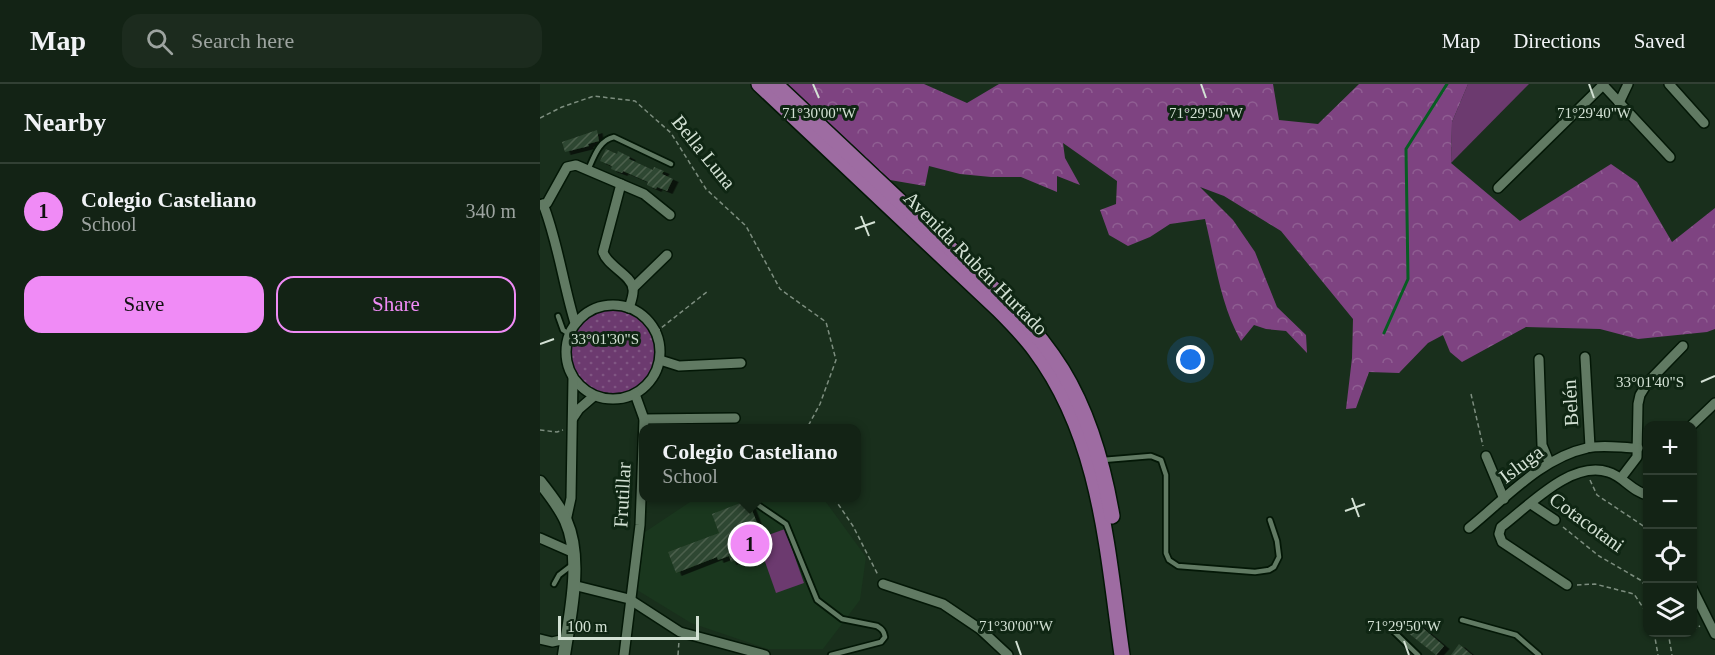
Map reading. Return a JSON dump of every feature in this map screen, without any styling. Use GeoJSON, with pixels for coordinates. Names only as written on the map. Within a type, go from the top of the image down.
{"type":"FeatureCollection","features":[{"type":"Feature","properties":{"kind":"highway","name":"Avenida Rubén Hurtado"},"geometry":{"type":"LineString","coordinates":[[759,84],[984,296],[1028,342],[1048,369],[1075,420],[1095,479],[1122,655]]}},
{"type":"Feature","properties":{"kind":"highway","name":"Avenida Rubén Hurtado"},"geometry":{"type":"LineString","coordinates":[[775,84],[984,280],[1030,327],[1050,352],[1072,388],[1090,429],[1100,460],[1113,521],[1133,655]]}},
{"type":"Feature","properties":{"kind":"street"},"geometry":{"type":"LineString","coordinates":[[1498,188],[1603,84],[1670,157]]}},
{"type":"Feature","properties":{"kind":"street"},"geometry":{"type":"LineString","coordinates":[[1619,103],[1628,84]]}},
{"type":"Feature","properties":{"kind":"street"},"geometry":{"type":"LineString","coordinates":[[1669,84],[1704,123]]}},
{"type":"Feature","properties":{"kind":"street"},"geometry":{"type":"LineString","coordinates":[[575,323],[563,282],[550,220],[542,205],[547,202],[567,167],[576,165],[645,194],[670,215]]}},
{"type":"Feature","properties":{"kind":"street"},"geometry":{"type":"LineString","coordinates":[[621,184],[603,252],[604,257],[624,275],[633,288]]}},
{"type":"Feature","properties":{"kind":"street"},"geometry":{"type":"LineString","coordinates":[[629,308],[633,288],[667,255]]}},
{"type":"Feature","properties":{"kind":"street"},"geometry":{"type":"LineString","coordinates":[[615,305],[629,308],[640,313],[656,332],[660,346],[660,360],[651,380],[635,394],[615,400],[594,396],[582,389],[573,378],[567,364],[565,349],[569,334],[575,323],[586,313],[600,307],[615,305]]}},
{"type":"Feature","properties":{"kind":"street"},"geometry":{"type":"LineString","coordinates":[[1621,478],[1637,457],[1637,418],[1640,395],[1648,382],[1683,346]]}},
{"type":"Feature","properties":{"kind":"street","name":"Belén"},"geometry":{"type":"LineString","coordinates":[[1585,357],[1590,447]]}},
{"type":"Feature","properties":{"kind":"street"},"geometry":{"type":"LineString","coordinates":[[1539,359],[1542,445],[1549,462]]}},
{"type":"Feature","properties":{"kind":"street"},"geometry":{"type":"LineString","coordinates":[[660,360],[679,366],[741,363]]}},
{"type":"Feature","properties":{"kind":"street"},"geometry":{"type":"LineString","coordinates":[[566,521],[571,498],[573,378]]}},
{"type":"Feature","properties":{"kind":"street","name":"Frutillar"},"geometry":{"type":"LineString","coordinates":[[635,394],[644,424]]}},
{"type":"Feature","properties":{"kind":"street"},"geometry":{"type":"LineString","coordinates":[[573,423],[579,409],[594,396]]}},
{"type":"Feature","properties":{"kind":"street"},"geometry":{"type":"LineString","coordinates":[[1695,421],[1715,403]]}},
{"type":"Feature","properties":{"kind":"street"},"geometry":{"type":"LineString","coordinates":[[644,419],[735,418]]}},
{"type":"Feature","properties":{"kind":"street","name":"Isluga"},"geometry":{"type":"LineString","coordinates":[[1469,528],[1549,462],[1568,453],[1590,447],[1638,448]]}},
{"type":"Feature","properties":{"kind":"street"},"geometry":{"type":"LineString","coordinates":[[1486,456],[1504,500]]}},
{"type":"Feature","properties":{"kind":"street"},"geometry":{"type":"LineString","coordinates":[[1586,470],[1599,470],[1621,478],[1643,494]]}},
{"type":"Feature","properties":{"kind":"street","name":"Isluga"},"geometry":{"type":"LineString","coordinates":[[1567,585],[1502,542],[1499,534],[1501,527],[1563,479],[1586,470]]}},
{"type":"Feature","properties":{"kind":"street"},"geometry":{"type":"LineString","coordinates":[[540,482],[566,521],[574,558],[564,655]]}},
{"type":"Feature","properties":{"kind":"street","name":"Frutillar"},"geometry":{"type":"LineString","coordinates":[[624,655],[640,502]]}},
{"type":"Feature","properties":{"kind":"street","name":"Cotacotani"},"geometry":{"type":"LineString","coordinates":[[1532,504],[1555,520]]}},
{"type":"Feature","properties":{"kind":"street"},"geometry":{"type":"LineString","coordinates":[[540,538],[574,558]]}},
{"type":"Feature","properties":{"kind":"street"},"geometry":{"type":"LineString","coordinates":[[883,584],[943,604],[980,629],[1008,655]]}},
{"type":"Feature","properties":{"kind":"street"},"geometry":{"type":"LineString","coordinates":[[573,585],[629,599],[680,632],[729,651],[765,655]]}},
{"type":"Feature","properties":{"kind":"street"},"geometry":{"type":"LineString","coordinates":[[1697,598],[1715,634]]}},
{"type":"Feature","properties":{"kind":"street"},"geometry":{"type":"LineString","coordinates":[[540,639],[552,642],[567,639]]}},
{"type":"Feature","properties":{"kind":"lane"},"geometry":{"type":"LineString","coordinates":[[588,170],[601,143],[614,137],[671,164]]}},
{"type":"Feature","properties":{"kind":"lane"},"geometry":{"type":"LineString","coordinates":[[558,316],[563,330],[569,334]]}},
{"type":"Feature","properties":{"kind":"lane"},"geometry":{"type":"LineString","coordinates":[[1100,460],[1151,456],[1161,460],[1166,475],[1166,553],[1169,560],[1178,566],[1255,572],[1269,570],[1274,567],[1279,556],[1270,520]]}},
{"type":"Feature","properties":{"kind":"lane"},"geometry":{"type":"LineString","coordinates":[[758,505],[786,524],[817,600],[842,619],[877,626],[884,633],[885,638],[881,642],[831,655]]}},
{"type":"Feature","properties":{"kind":"lane"},"geometry":{"type":"LineString","coordinates":[[554,584],[574,558]]}},
{"type":"Feature","properties":{"kind":"lane"},"geometry":{"type":"LineString","coordinates":[[1462,620],[1516,634],[1539,655]]}},
{"type":"Feature","properties":{"kind":"lane"},"geometry":{"type":"LineString","coordinates":[[1389,627],[1418,655]]}},
{"type":"Feature","properties":{"kind":"path","name":"Bella Luna"},"geometry":{"type":"LineString","coordinates":[[540,118],[562,107],[594,96],[635,101],[671,133],[706,189],[746,226],[780,289],[826,322],[836,360],[820,404],[810,424]]}},
{"type":"Feature","properties":{"kind":"path"},"geometry":{"type":"LineString","coordinates":[[656,332],[708,291]]}},
{"type":"Feature","properties":{"kind":"path"},"geometry":{"type":"LineString","coordinates":[[1471,394],[1486,456]]}},
{"type":"Feature","properties":{"kind":"path"},"geometry":{"type":"LineString","coordinates":[[540,430],[557,432],[573,423]]}},
{"type":"Feature","properties":{"kind":"path"},"geometry":{"type":"LineString","coordinates":[[1586,470],[1597,495],[1643,526]]}},
{"type":"Feature","properties":{"kind":"path"},"geometry":{"type":"LineString","coordinates":[[837,502],[853,526],[883,584]]}},
{"type":"Feature","properties":{"kind":"path","name":"Cotacotani"},"geometry":{"type":"LineString","coordinates":[[1555,520],[1599,556],[1643,583]]}},
{"type":"Feature","properties":{"kind":"path"},"geometry":{"type":"LineString","coordinates":[[1567,585],[1595,584],[1634,594],[1643,609]]}},
{"type":"Feature","properties":{"kind":"path"},"geometry":{"type":"LineString","coordinates":[[678,655],[680,632]]}},
{"type":"Feature","properties":{"kind":"path"},"geometry":{"type":"LineString","coordinates":[[1654,637],[1658,655]]}},
{"type":"Feature","properties":{"kind":"path"},"geometry":{"type":"LineString","coordinates":[[1669,637],[1672,655]]}},
{"type":"Feature","properties":{"kind":"shaded area"},"geometry":{"type":"Polygon","coordinates":[[[1468,84],[1529,84],[1451,163],[1452,122],[1468,84]]]}},
{"type":"Feature","properties":{"kind":"shaded area"},"geometry":{"type":"Polygon","coordinates":[[[613,308],[630,312],[644,321],[653,335],[657,352],[653,369],[644,383],[630,392],[613,396],[596,392],[582,383],[573,369],[569,352],[573,335],[582,321],[596,312],[613,308]]]}},
{"type":"Feature","properties":{"kind":"shaded area"},"geometry":{"type":"Polygon","coordinates":[[[690,502],[826,502],[866,557],[860,600],[823,649],[768,649],[691,623],[637,590],[645,532],[690,502]]]}},
{"type":"Feature","properties":{"kind":"shaded area"},"geometry":{"type":"Polygon","coordinates":[[[785,529],[804,583],[776,593],[757,539],[785,529]]]}},
{"type":"Feature","properties":{"kind":"green space"},"geometry":{"type":"Polygon","coordinates":[[[787,84],[924,84],[967,103],[999,84],[1273,84],[1279,120],[1318,124],[1359,84],[1468,84],[1452,122],[1451,163],[1520,221],[1611,164],[1637,182],[1672,242],[1715,208],[1715,329],[1707,332],[1638,339],[1600,329],[1526,327],[1462,362],[1450,352],[1443,335],[1428,343],[1399,373],[1369,372],[1356,408],[1346,409],[1352,358],[1353,319],[1281,231],[1224,196],[1200,187],[1233,220],[1255,252],[1277,307],[1306,335],[1307,353],[1286,331],[1254,325],[1241,341],[1223,297],[1205,219],[1170,224],[1150,237],[1128,246],[1109,235],[1100,210],[1116,204],[1117,181],[1063,143],[1065,158],[1080,185],[1057,176],[1057,192],[1021,177],[960,174],[929,166],[925,186],[890,180],[787,84]]]}},
{"type":"Feature","properties":{"kind":"building"},"geometry":{"type":"Polygon","coordinates":[[[597,130],[599,141],[565,152],[562,142],[597,130]]]}},
{"type":"Feature","properties":{"kind":"building"},"geometry":{"type":"Polygon","coordinates":[[[606,149],[617,154],[618,151],[653,170],[654,167],[664,171],[662,174],[673,179],[667,191],[647,185],[648,182],[623,171],[622,173],[611,169],[612,166],[600,161],[606,149]]]}},
{"type":"Feature","properties":{"kind":"building"},"geometry":{"type":"Polygon","coordinates":[[[743,502],[749,502],[761,533],[752,537],[758,551],[731,562],[729,556],[718,560],[717,557],[676,573],[668,552],[719,533],[712,514],[743,502]]]}},
{"type":"Feature","properties":{"kind":"building"},"geometry":{"type":"Polygon","coordinates":[[[1417,623],[1444,646],[1436,655],[1407,632],[1417,623]]]}},
{"type":"Feature","properties":{"kind":"building"},"geometry":{"type":"Polygon","coordinates":[[[1459,644],[1472,655],[1451,655],[1459,644]]]}},
{"type":"Feature","properties":{"kind":"waterway"},"geometry":{"type":"LineString","coordinates":[[1384,333],[1408,279],[1406,149],[1447,84]]}},
{"type":"Feature","properties":{"kind":"place","name":"Colegio Casteliano"},"geometry":{"type":"Point","coordinates":[750,544]}}]}
